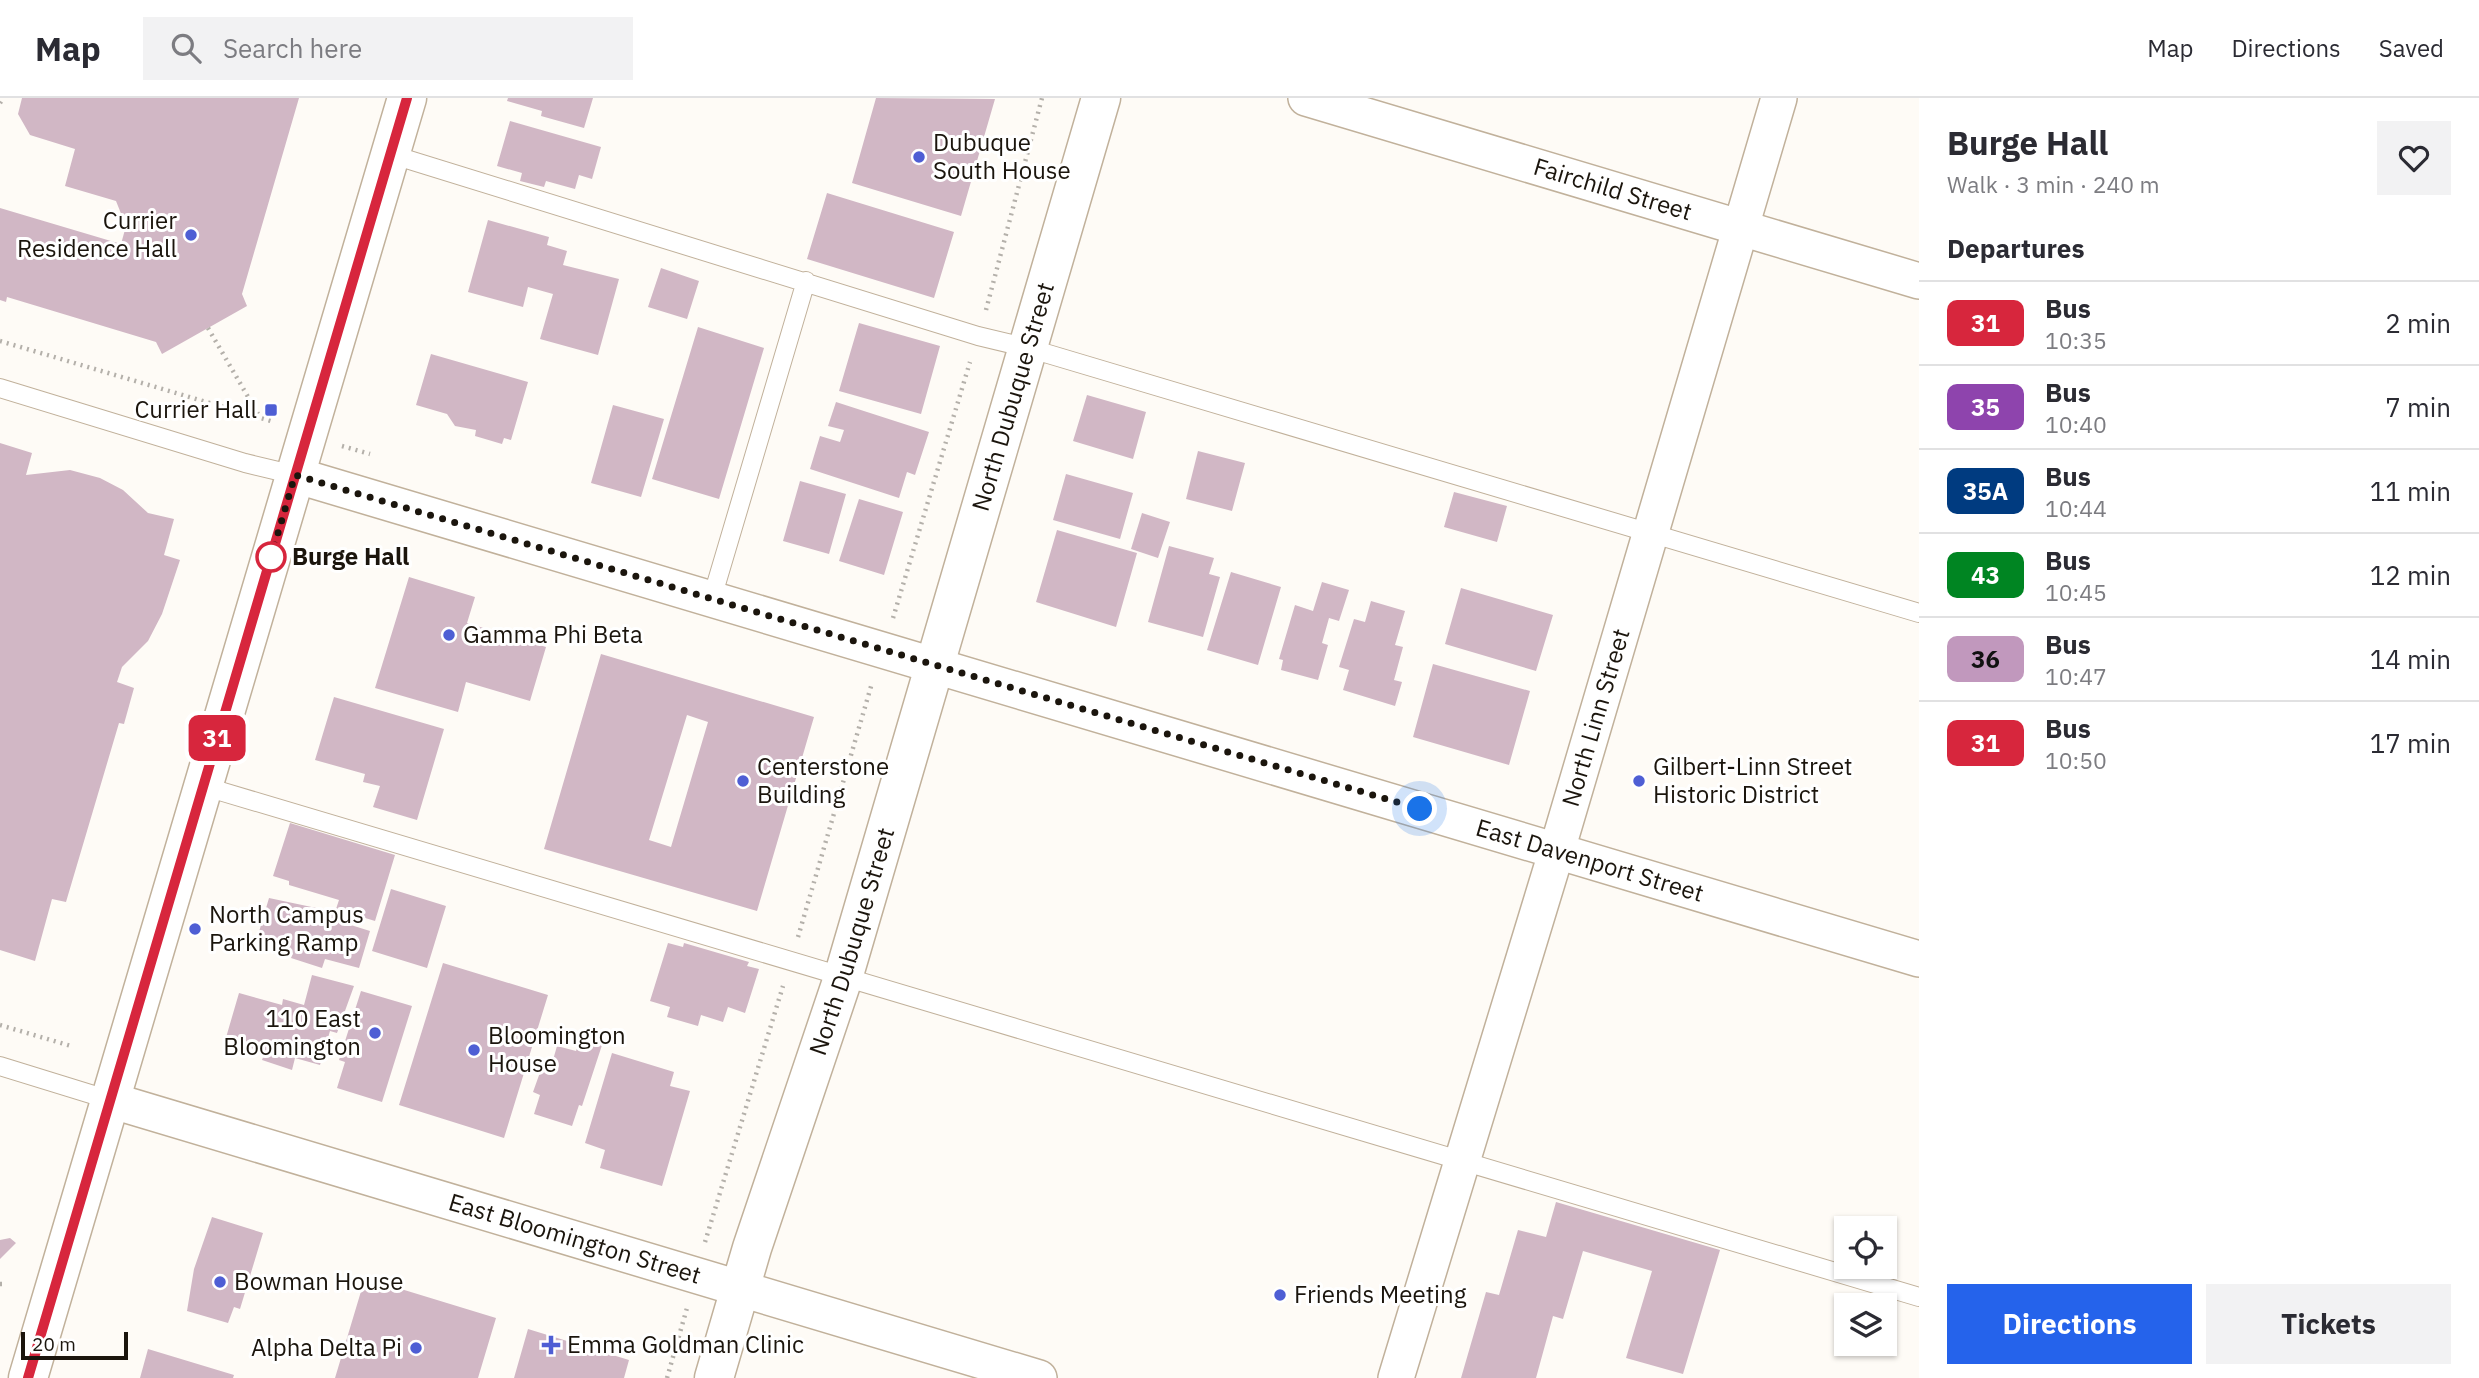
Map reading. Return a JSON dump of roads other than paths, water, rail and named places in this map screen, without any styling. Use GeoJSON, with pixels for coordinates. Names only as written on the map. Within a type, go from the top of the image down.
{"type":"FeatureCollection","features":[{"type":"Feature","properties":{"kind":"street"},"geometry":{"type":"LineString","coordinates":[[27,1378],[407,98]]}},
{"type":"Feature","properties":{"kind":"street","name":"North Dubuque Street"},"geometry":{"type":"LineString","coordinates":[[714,1378],[843,978],[1101,98]]}},
{"type":"Feature","properties":{"kind":"street","name":"Fairchild Street"},"geometry":{"type":"LineString","coordinates":[[1306,98],[1919,281]]}},
{"type":"Feature","properties":{"kind":"street","name":"North Linn Street"},"geometry":{"type":"LineString","coordinates":[[1396,1378],[1557,850],[1779,98]]}},
{"type":"Feature","properties":{"kind":"street","name":"East Davenport Street"},"geometry":{"type":"LineString","coordinates":[[295,475],[1919,959]]}},
{"type":"Feature","properties":{"kind":"street","name":"East Bloomington Street"},"geometry":{"type":"LineString","coordinates":[[110,1100],[696,1273],[1039,1378]]}},
{"type":"Feature","properties":{"kind":"lane"},"geometry":{"type":"LineString","coordinates":[[390,154],[451,176],[806,281],[978,336],[1028,348],[1919,613]]}},
{"type":"Feature","properties":{"kind":"lane"},"geometry":{"type":"LineString","coordinates":[[712,598],[806,281]]}},
{"type":"Feature","properties":{"kind":"lane"},"geometry":{"type":"LineString","coordinates":[[0,388],[245,463],[295,475]]}},
{"type":"Feature","properties":{"kind":"lane"},"geometry":{"type":"LineString","coordinates":[[203,786],[1919,1297]]}},
{"type":"Feature","properties":{"kind":"lane"},"geometry":{"type":"LineString","coordinates":[[0,1066],[110,1100]]}},
{"type":"Feature","properties":{"kind":"place","name":"Dubuque South House"},"geometry":{"type":"Point","coordinates":[919,157]}},
{"type":"Feature","properties":{"kind":"place","name":"Currier Residence Hall"},"geometry":{"type":"Point","coordinates":[191,235]}},
{"type":"Feature","properties":{"kind":"place","name":"Currier Hall"},"geometry":{"type":"Point","coordinates":[271,410]}},
{"type":"Feature","properties":{"kind":"place","name":"Burge Hall"},"geometry":{"type":"Point","coordinates":[271,557]}},
{"type":"Feature","properties":{"kind":"place","name":"Gamma Phi Beta"},"geometry":{"type":"Point","coordinates":[449,635]}},
{"type":"Feature","properties":{"kind":"place","name":"Centerstone Building"},"geometry":{"type":"Point","coordinates":[743,781]}},
{"type":"Feature","properties":{"kind":"place","name":"Gilbert-Linn Street Historic District"},"geometry":{"type":"Point","coordinates":[1639,781]}},
{"type":"Feature","properties":{"kind":"place","name":"North Campus Parking Ramp"},"geometry":{"type":"Point","coordinates":[195,929]}},
{"type":"Feature","properties":{"kind":"place","name":"110 East Bloomington"},"geometry":{"type":"Point","coordinates":[375,1033]}},
{"type":"Feature","properties":{"kind":"place","name":"Bloomington House"},"geometry":{"type":"Point","coordinates":[474,1050]}},
{"type":"Feature","properties":{"kind":"place","name":"Bowman House"},"geometry":{"type":"Point","coordinates":[220,1282]}},
{"type":"Feature","properties":{"kind":"place","name":"Friends Meeting"},"geometry":{"type":"Point","coordinates":[1280,1295]}},
{"type":"Feature","properties":{"kind":"place","name":"Emma Goldman Clinic"},"geometry":{"type":"Point","coordinates":[551,1345]}},
{"type":"Feature","properties":{"kind":"place","name":"Alpha Delta Pi"},"geometry":{"type":"Point","coordinates":[416,1348]}}]}
